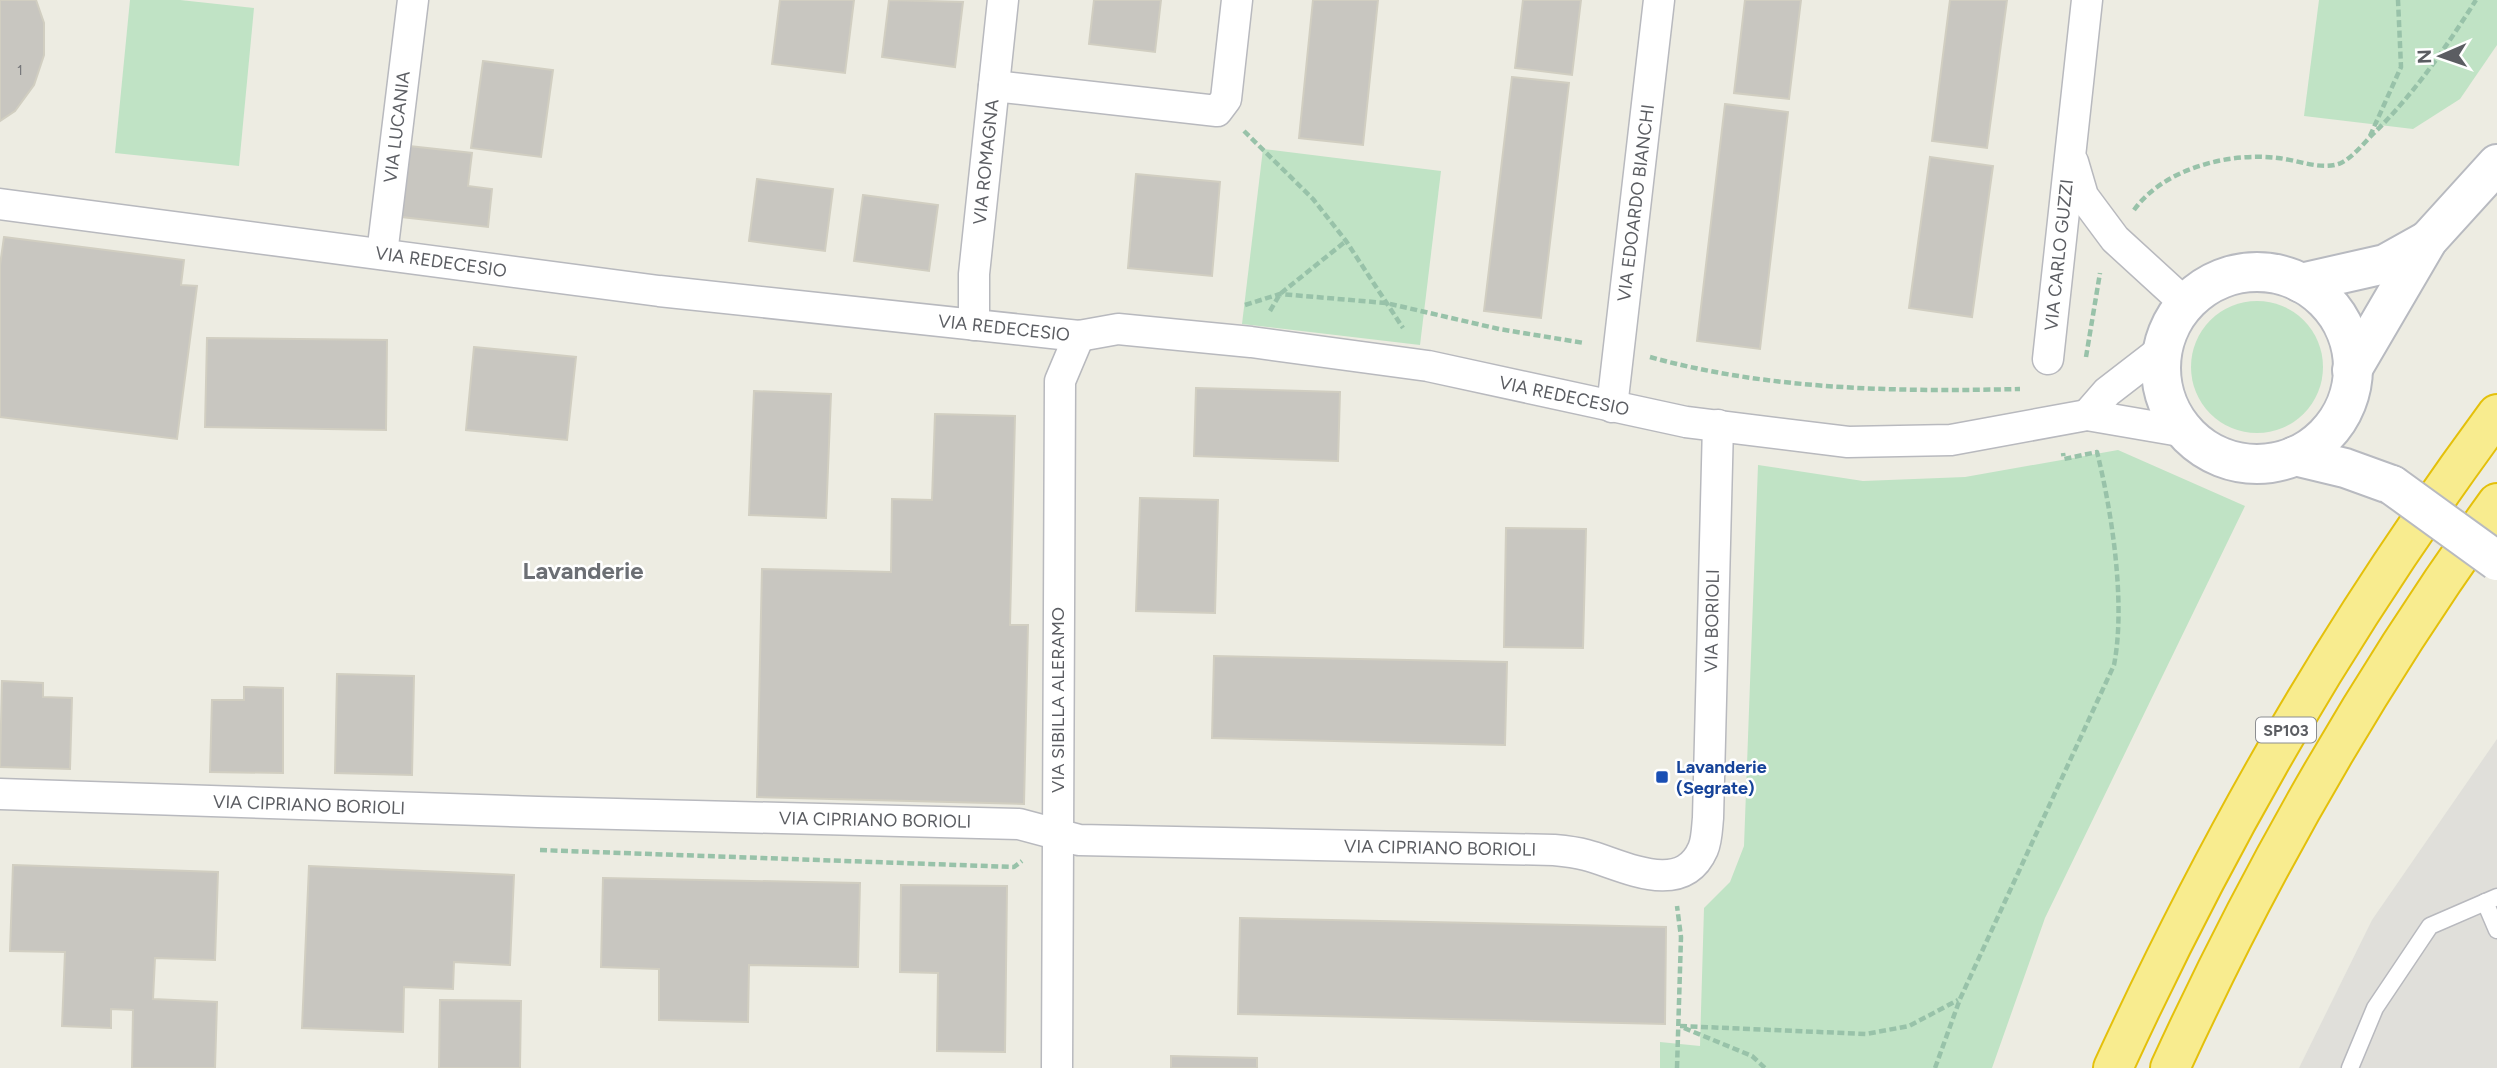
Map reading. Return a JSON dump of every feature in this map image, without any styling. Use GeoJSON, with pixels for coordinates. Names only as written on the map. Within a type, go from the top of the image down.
{"type":"FeatureCollection","features":[{"type":"Feature","properties":{"kind":"highway","name":"SP103"},"geometry":{"type":"LineString","coordinates":[[2113,1068],[2218,851],[2281,738],[2383,574],[2497,414]]}},
{"type":"Feature","properties":{"kind":"highway","name":"SP103"},"geometry":{"type":"LineString","coordinates":[[2170,1068],[2259,884],[2321,773],[2388,664],[2497,503]]}},
{"type":"Feature","properties":{"kind":"street","name":"VIA LUCANIA"},"geometry":{"type":"LineString","coordinates":[[382,254],[414,0]]}},
{"type":"Feature","properties":{"kind":"street","name":"VIA ROMAGNA"},"geometry":{"type":"LineString","coordinates":[[974,325],[974,274],[1003,0]]}},
{"type":"Feature","properties":{"kind":"street"},"geometry":{"type":"LineString","coordinates":[[994,86],[1213,112],[1221,109],[1226,99],[1237,0]]}},
{"type":"Feature","properties":{"kind":"street","name":"VIA EDOARDO BIANCHI"},"geometry":{"type":"LineString","coordinates":[[1612,407],[1660,0]]}},
{"type":"Feature","properties":{"kind":"street","name":"VIA CARLO GUZZI"},"geometry":{"type":"LineString","coordinates":[[2048,359],[2087,0]]}},
{"type":"Feature","properties":{"kind":"street","name":"VIA CARLO GUZZI"},"geometry":{"type":"LineString","coordinates":[[2070,151],[2083,196],[2115,239],[2186,304]]}},
{"type":"Feature","properties":{"kind":"street"},"geometry":{"type":"LineString","coordinates":[[2497,164],[2428,240],[2350,385],[2327,433],[2295,456],[2263,464],[2241,463],[2212,453],[2186,432],[2172,412],[2162,383],[2164,348],[2173,322],[2186,304],[2205,288],[2237,275],[2270,273],[2301,283],[2326,302],[2340,321],[2351,350],[2350,385],[2362,453],[2392,485],[2497,561]]}},
{"type":"Feature","properties":{"kind":"street","name":"VIA REDECESIO"},"geometry":{"type":"LineString","coordinates":[[0,204],[692,295],[1079,335],[1118,329],[1251,342],[1428,366],[1612,407],[1718,425],[1849,442],[1920,442],[1981,436],[2087,415],[2186,432]]}},
{"type":"Feature","properties":{"kind":"street"},"geometry":{"type":"LineString","coordinates":[[2301,283],[2385,264],[2428,240]]}},
{"type":"Feature","properties":{"kind":"street","name":"VIA SIBILLA ALERAMO"},"geometry":{"type":"LineString","coordinates":[[1057,1068],[1060,381],[1079,335]]}},
{"type":"Feature","properties":{"kind":"street"},"geometry":{"type":"LineString","coordinates":[[2087,415],[2107,393],[2164,348]]}},
{"type":"Feature","properties":{"kind":"street","name":"VIA BORIOLI"},"geometry":{"type":"LineString","coordinates":[[1674,874],[1687,868],[1703,848],[1708,818],[1718,425]]}},
{"type":"Feature","properties":{"kind":"street"},"geometry":{"type":"LineString","coordinates":[[2295,456],[2345,468],[2392,485]]}},
{"type":"Feature","properties":{"kind":"street","name":"VIA CIPRIANO BORIOLI"},"geometry":{"type":"LineString","coordinates":[[0,794],[1019,824],[1079,840],[1554,850],[1586,855],[1634,872],[1674,874]]}},
{"type":"Feature","properties":{"kind":"lane"},"geometry":{"type":"LineString","coordinates":[[2350,1068],[2375,1008],[2430,926],[2491,899],[2497,930]]}},
{"type":"Feature","properties":{"kind":"path"},"geometry":{"type":"LineString","coordinates":[[2368,139],[2401,67],[2398,0]]}},
{"type":"Feature","properties":{"kind":"path"},"geometry":{"type":"LineString","coordinates":[[2081,369],[2091,338],[2100,272],[2115,239],[2145,200],[2182,173],[2211,161],[2277,158],[2320,166],[2339,163],[2398,109],[2440,58],[2476,0]]}},
{"type":"Feature","properties":{"kind":"path"},"geometry":{"type":"LineString","coordinates":[[1221,109],[1313,199],[1346,241],[1428,366]]}},
{"type":"Feature","properties":{"kind":"path"},"geometry":{"type":"LineString","coordinates":[[1251,342],[1280,294],[1346,241]]}},
{"type":"Feature","properties":{"kind":"path"},"geometry":{"type":"LineString","coordinates":[[1233,308],[1280,294],[1387,303],[1499,329],[1619,349],[1671,363],[1801,383],[1896,392],[2031,388]]}},
{"type":"Feature","properties":{"kind":"path"},"geometry":{"type":"LineString","coordinates":[[1935,1068],[1960,999],[2114,665],[2119,620],[2108,498],[2096,452]]}},
{"type":"Feature","properties":{"kind":"path"},"geometry":{"type":"LineString","coordinates":[[1674,874],[1681,937],[1677,1068]]}},
{"type":"Feature","properties":{"kind":"path"},"geometry":{"type":"LineString","coordinates":[[1680,1026],[1866,1034],[1909,1027],[1960,999]]}},
{"type":"Feature","properties":{"kind":"path"},"geometry":{"type":"LineString","coordinates":[[1680,1026],[1752,1056],[1765,1068]]}},
{"type":"Feature","properties":{"kind":"shaded area"},"geometry":{"type":"Polygon","coordinates":[[[2497,739],[2497,1068],[2299,1068],[2372,920],[2497,739]]]}},
{"type":"Feature","properties":{"kind":"green space"},"geometry":{"type":"Polygon","coordinates":[[[130,0],[180,0],[254,8],[239,166],[115,153],[130,0]]]}},
{"type":"Feature","properties":{"kind":"green space"},"geometry":{"type":"Polygon","coordinates":[[[2319,0],[2497,0],[2497,45],[2460,99],[2413,129],[2304,116],[2319,0]]]}},
{"type":"Feature","properties":{"kind":"green space"},"geometry":{"type":"Polygon","coordinates":[[[1263,149],[1441,171],[1420,345],[1242,324],[1263,149]]]}},
{"type":"Feature","properties":{"kind":"green space"},"geometry":{"type":"Polygon","coordinates":[[[2257,301],[2282,306],[2304,320],[2318,342],[2323,367],[2318,392],[2304,414],[2282,428],[2257,433],[2232,428],[2210,414],[2196,392],[2191,367],[2196,342],[2210,320],[2232,306],[2257,301]]]}},
{"type":"Feature","properties":{"kind":"green space"},"geometry":{"type":"Polygon","coordinates":[[[2118,450],[2245,506],[2045,918],[1992,1068],[1660,1068],[1660,1042],[1700,1046],[1704,908],[1730,882],[1744,846],[1758,465],[1863,481],[1965,477],[2118,450]]]}},
{"type":"Feature","properties":{"kind":"building"},"geometry":{"type":"Polygon","coordinates":[[[0,0],[36,0],[44,23],[44,55],[34,85],[15,111],[0,121],[0,0]]]}},
{"type":"Feature","properties":{"kind":"building"},"geometry":{"type":"Polygon","coordinates":[[[780,0],[854,0],[845,73],[772,64],[780,0]]]}},
{"type":"Feature","properties":{"kind":"building"},"geometry":{"type":"Polygon","coordinates":[[[889,0],[963,2],[955,67],[882,57],[889,0]]]}},
{"type":"Feature","properties":{"kind":"building"},"geometry":{"type":"Polygon","coordinates":[[[1094,0],[1161,0],[1155,52],[1089,44],[1094,0]]]}},
{"type":"Feature","properties":{"kind":"building"},"geometry":{"type":"Polygon","coordinates":[[[1313,0],[1378,0],[1363,145],[1299,138],[1313,0]]]}},
{"type":"Feature","properties":{"kind":"building"},"geometry":{"type":"Polygon","coordinates":[[[1523,0],[1581,0],[1572,75],[1515,68],[1523,0]]]}},
{"type":"Feature","properties":{"kind":"building"},"geometry":{"type":"Polygon","coordinates":[[[1745,0],[1801,0],[1789,99],[1734,93],[1745,0]]]}},
{"type":"Feature","properties":{"kind":"building"},"geometry":{"type":"Polygon","coordinates":[[[1950,0],[2007,0],[1987,148],[1932,141],[1950,0]]]}},
{"type":"Feature","properties":{"kind":"building"},"geometry":{"type":"Polygon","coordinates":[[[483,61],[553,70],[541,157],[471,148],[483,61]]]}},
{"type":"Feature","properties":{"kind":"building"},"geometry":{"type":"Polygon","coordinates":[[[1512,77],[1569,83],[1541,318],[1484,311],[1512,77]]]}},
{"type":"Feature","properties":{"kind":"building"},"geometry":{"type":"Polygon","coordinates":[[[1725,104],[1788,112],[1760,349],[1697,341],[1725,104]]]}},
{"type":"Feature","properties":{"kind":"building"},"geometry":{"type":"Polygon","coordinates":[[[409,146],[472,153],[468,186],[492,189],[488,227],[402,217],[409,146]]]}},
{"type":"Feature","properties":{"kind":"building"},"geometry":{"type":"Polygon","coordinates":[[[1930,157],[1993,166],[1972,317],[1909,308],[1930,157]]]}},
{"type":"Feature","properties":{"kind":"building"},"geometry":{"type":"Polygon","coordinates":[[[1136,174],[1220,182],[1212,276],[1128,268],[1136,174]]]}},
{"type":"Feature","properties":{"kind":"building"},"geometry":{"type":"Polygon","coordinates":[[[757,179],[833,189],[825,251],[749,241],[757,179]]]}},
{"type":"Feature","properties":{"kind":"building"},"geometry":{"type":"Polygon","coordinates":[[[863,195],[938,205],[929,271],[854,261],[863,195]]]}},
{"type":"Feature","properties":{"kind":"building"},"geometry":{"type":"Polygon","coordinates":[[[4,237],[184,260],[181,285],[197,286],[177,439],[0,417],[0,265],[4,237]]]}},
{"type":"Feature","properties":{"kind":"building"},"geometry":{"type":"Polygon","coordinates":[[[207,338],[387,340],[386,430],[205,427],[207,338]]]}},
{"type":"Feature","properties":{"kind":"building"},"geometry":{"type":"Polygon","coordinates":[[[474,347],[576,357],[567,440],[466,430],[474,347]]]}},
{"type":"Feature","properties":{"kind":"building"},"geometry":{"type":"Polygon","coordinates":[[[1196,388],[1340,392],[1338,461],[1194,456],[1196,388]]]}},
{"type":"Feature","properties":{"kind":"building"},"geometry":{"type":"Polygon","coordinates":[[[754,391],[831,394],[826,518],[749,515],[754,391]]]}},
{"type":"Feature","properties":{"kind":"building"},"geometry":{"type":"Polygon","coordinates":[[[935,414],[1015,416],[1010,625],[1028,625],[1024,804],[757,797],[762,569],[891,572],[892,499],[932,500],[935,414]]]}},
{"type":"Feature","properties":{"kind":"building"},"geometry":{"type":"Polygon","coordinates":[[[1140,498],[1218,500],[1215,613],[1136,611],[1140,498]]]}},
{"type":"Feature","properties":{"kind":"building"},"geometry":{"type":"Polygon","coordinates":[[[1506,528],[1586,529],[1583,648],[1504,647],[1506,528]]]}},
{"type":"Feature","properties":{"kind":"building"},"geometry":{"type":"Polygon","coordinates":[[[1214,656],[1507,662],[1505,745],[1212,738],[1214,656]]]}},
{"type":"Feature","properties":{"kind":"building"},"geometry":{"type":"Polygon","coordinates":[[[337,674],[414,676],[412,775],[335,773],[337,674]]]}},
{"type":"Feature","properties":{"kind":"building"},"geometry":{"type":"Polygon","coordinates":[[[2,681],[43,683],[43,697],[72,698],[70,769],[0,767],[2,681]]]}},
{"type":"Feature","properties":{"kind":"building"},"geometry":{"type":"Polygon","coordinates":[[[244,687],[283,688],[283,773],[210,772],[212,700],[244,700],[244,687]]]}},
{"type":"Feature","properties":{"kind":"building"},"geometry":{"type":"Polygon","coordinates":[[[13,865],[218,872],[215,960],[155,958],[153,999],[217,1002],[215,1068],[132,1068],[133,1010],[111,1009],[111,1028],[62,1026],[65,952],[10,951],[13,865]]]}},
{"type":"Feature","properties":{"kind":"building"},"geometry":{"type":"Polygon","coordinates":[[[309,866],[514,875],[510,965],[454,962],[453,989],[404,987],[403,1032],[302,1028],[309,866]]]}},
{"type":"Feature","properties":{"kind":"building"},"geometry":{"type":"Polygon","coordinates":[[[603,878],[860,883],[858,967],[749,965],[748,1022],[659,1020],[659,969],[601,967],[603,878]]]}},
{"type":"Feature","properties":{"kind":"building"},"geometry":{"type":"Polygon","coordinates":[[[901,885],[1007,886],[1005,1052],[937,1051],[938,973],[900,972],[901,885]]]}},
{"type":"Feature","properties":{"kind":"building"},"geometry":{"type":"Polygon","coordinates":[[[1240,918],[1666,927],[1665,1024],[1238,1014],[1240,918]]]}},
{"type":"Feature","properties":{"kind":"building"},"geometry":{"type":"Polygon","coordinates":[[[440,1000],[521,1001],[520,1068],[439,1068],[440,1000]]]}},
{"type":"Feature","properties":{"kind":"building"},"geometry":{"type":"Polygon","coordinates":[[[1171,1056],[1257,1058],[1257,1068],[1171,1068],[1171,1056]]]}},
{"type":"Feature","properties":{"kind":"place","name":"Lavanderie (Segrate)"},"geometry":{"type":"Point","coordinates":[1662,777]}},
{"type":"Feature","properties":{"kind":"district","name":"Lavanderie"},"geometry":{"type":"Point","coordinates":[583,570]}}]}
